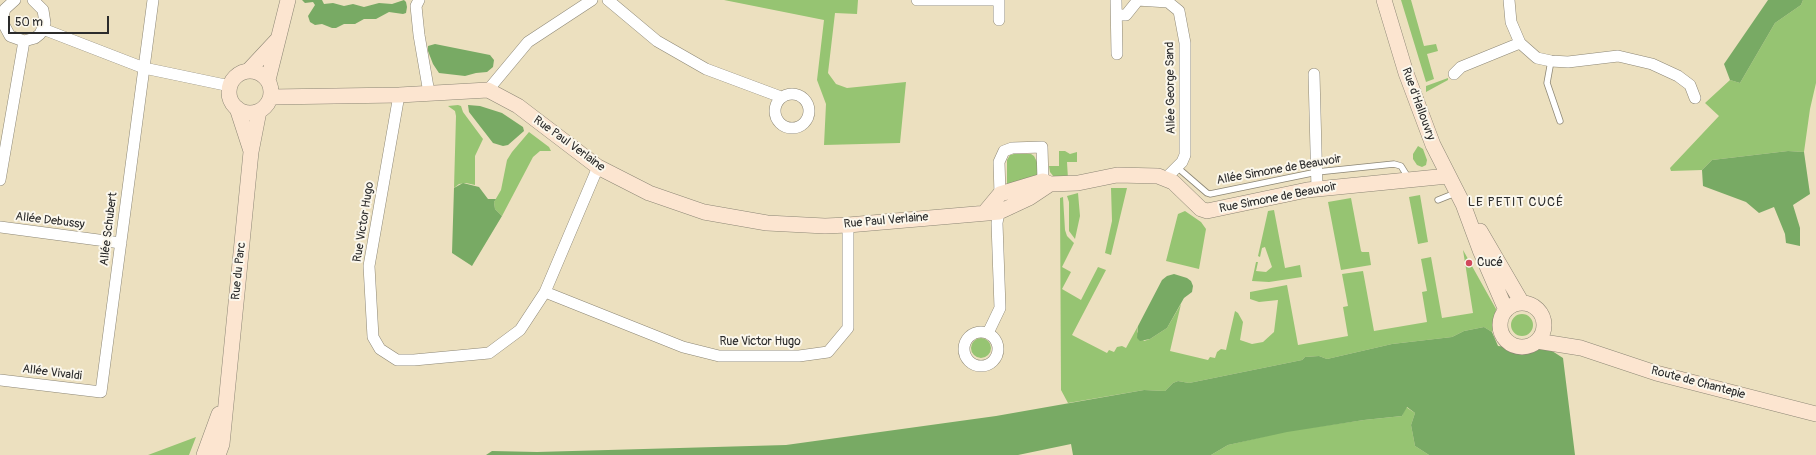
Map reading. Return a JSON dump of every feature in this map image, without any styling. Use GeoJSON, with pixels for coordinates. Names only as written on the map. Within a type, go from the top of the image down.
{"type":"FeatureCollection","features":[{"type":"Feature","properties":{"kind":"street"},"geometry":{"type":"LineString","coordinates":[[15,0],[3,8],[5,30],[10,36],[24,41],[35,38],[43,29],[45,22],[43,10],[33,0]]}},
{"type":"Feature","properties":{"kind":"street","name":"Allée Schubert"},"geometry":{"type":"LineString","coordinates":[[101,392],[153,0]]}},
{"type":"Feature","properties":{"kind":"street"},"geometry":{"type":"LineString","coordinates":[[268,80],[288,0]]}},
{"type":"Feature","properties":{"kind":"street"},"geometry":{"type":"LineString","coordinates":[[419,0],[416,6],[419,35],[429,93]]}},
{"type":"Feature","properties":{"kind":"street"},"geometry":{"type":"LineString","coordinates":[[271,97],[488,90],[528,42],[592,0]]}},
{"type":"Feature","properties":{"kind":"street"},"geometry":{"type":"LineString","coordinates":[[608,0],[658,41],[706,69],[781,97]]}},
{"type":"Feature","properties":{"kind":"street"},"geometry":{"type":"LineString","coordinates":[[917,0],[999,0],[999,20]]}},
{"type":"Feature","properties":{"kind":"street"},"geometry":{"type":"LineString","coordinates":[[1116,0],[1117,54]]}},
{"type":"Feature","properties":{"kind":"street","name":"Allée George Sand"},"geometry":{"type":"LineString","coordinates":[[1117,15],[1126,15],[1137,0],[1168,2],[1179,11],[1185,42],[1185,155],[1178,168],[1166,178]]}},
{"type":"Feature","properties":{"kind":"street","name":"Rue d'Hallouvry"},"geometry":{"type":"LineString","coordinates":[[1384,0],[1406,73],[1433,145],[1463,204],[1488,243],[1522,303]]}},
{"type":"Feature","properties":{"kind":"street"},"geometry":{"type":"LineString","coordinates":[[1508,0],[1511,22],[1520,42],[1537,58],[1568,62],[1618,56],[1652,64],[1678,76],[1690,85],[1696,98]]}},
{"type":"Feature","properties":{"kind":"street"},"geometry":{"type":"LineString","coordinates":[[43,29],[144,68],[230,86]]}},
{"type":"Feature","properties":{"kind":"street"},"geometry":{"type":"LineString","coordinates":[[249,70],[263,74],[268,80],[272,91],[268,103],[259,111],[248,113],[237,108],[230,98],[230,86],[237,75],[249,70],[277,40]]}},
{"type":"Feature","properties":{"kind":"street"},"geometry":{"type":"LineString","coordinates":[[0,180],[24,41]]}},
{"type":"Feature","properties":{"kind":"street"},"geometry":{"type":"LineString","coordinates":[[1454,74],[1461,68],[1520,42]]}},
{"type":"Feature","properties":{"kind":"street"},"geometry":{"type":"LineString","coordinates":[[1314,74],[1317,189]]}},
{"type":"Feature","properties":{"kind":"street","name":"Rue Paul Verlaine"},"geometry":{"type":"LineString","coordinates":[[488,90],[518,106],[598,166],[649,194],[704,212],[767,223],[825,226],[848,225],[992,212],[1029,198],[1046,182]]}},
{"type":"Feature","properties":{"kind":"street","name":"Rue Victor Hugo"},"geometry":{"type":"LineString","coordinates":[[399,94],[369,266],[373,337],[380,349],[397,360],[414,360],[489,353],[520,330],[545,292],[598,166]]}},
{"type":"Feature","properties":{"kind":"street","name":"Rue du Parc"},"geometry":{"type":"LineString","coordinates":[[237,108],[251,152]]}},
{"type":"Feature","properties":{"kind":"street","name":"Rue du Parc"},"geometry":{"type":"LineString","coordinates":[[218,455],[222,444],[251,152],[259,111]]}},
{"type":"Feature","properties":{"kind":"street"},"geometry":{"type":"LineString","coordinates":[[988,334],[1000,308],[997,223],[992,212],[1000,194],[999,162],[1004,151],[1012,148],[1042,147],[1046,182],[1000,194]]}},
{"type":"Feature","properties":{"kind":"street","name":"Rue Simone de Beauvoir"},"geometry":{"type":"LineString","coordinates":[[1046,182],[1078,183],[1117,175],[1150,175],[1166,178],[1173,182],[1201,209],[1207,211],[1317,189],[1407,180],[1451,182]]}},
{"type":"Feature","properties":{"kind":"street","name":"Rue d'Hallouvry"},"geometry":{"type":"LineString","coordinates":[[1463,204],[1480,250],[1506,310]]}},
{"type":"Feature","properties":{"kind":"street","name":"Rue Victor Hugo"},"geometry":{"type":"LineString","coordinates":[[545,292],[683,347],[719,356],[799,356],[828,352],[848,328],[848,225]]}},
{"type":"Feature","properties":{"kind":"street","name":"Allée Debussy"},"geometry":{"type":"LineString","coordinates":[[0,228],[121,243]]}},
{"type":"Feature","properties":{"kind":"street"},"geometry":{"type":"LineString","coordinates":[[1522,303],[1538,310],[1542,315],[1544,326],[1541,337],[1537,341],[1532,345],[1522,347],[1506,341],[1503,336],[1500,320],[1506,310],[1513,305],[1522,303]]}},
{"type":"Feature","properties":{"kind":"street","name":"Route de Chantepie"},"geometry":{"type":"LineString","coordinates":[[1544,326],[1581,348]]}},
{"type":"Feature","properties":{"kind":"street","name":"Route de Chantepie"},"geometry":{"type":"LineString","coordinates":[[1537,341],[1581,348],[1656,373],[1816,414]]}},
{"type":"Feature","properties":{"kind":"street","name":"Allée Vivaldi"},"geometry":{"type":"LineString","coordinates":[[0,380],[101,392]]}},
{"type":"Feature","properties":{"kind":"street","name":"Rue du Parc"},"geometry":{"type":"LineString","coordinates":[[204,455],[227,390]]}},
{"type":"Feature","properties":{"kind":"lane"},"geometry":{"type":"LineString","coordinates":[[1551,61],[1547,83],[1560,121]]}},
{"type":"Feature","properties":{"kind":"lane","name":"Allée Simone de Beauvoir"},"geometry":{"type":"LineString","coordinates":[[1178,168],[1210,194],[1317,172],[1394,164],[1401,166],[1406,174],[1407,180]]}},
{"type":"Feature","properties":{"kind":"lane"},"geometry":{"type":"LineString","coordinates":[[1438,200],[1453,194],[1451,182]]}},
{"type":"Feature","properties":{"kind":"green space"},"geometry":{"type":"Polygon","coordinates":[[[302,0],[322,0],[324,4],[333,3],[344,6],[353,4],[364,7],[379,3],[392,4],[404,0],[407,7],[406,13],[403,14],[389,12],[376,19],[364,19],[355,24],[344,24],[336,28],[332,28],[322,24],[315,25],[310,22],[308,16],[315,5],[313,2],[305,3],[302,0]]]}},
{"type":"Feature","properties":{"kind":"green space"},"geometry":{"type":"Polygon","coordinates":[[[724,0],[858,0],[857,14],[835,13],[828,73],[836,84],[847,88],[906,82],[900,143],[824,145],[826,104],[817,80],[824,20],[724,0]]]}},
{"type":"Feature","properties":{"kind":"green space"},"geometry":{"type":"Polygon","coordinates":[[[1401,0],[1411,0],[1424,46],[1436,44],[1438,51],[1427,54],[1434,79],[1426,82],[1401,0]]]}},
{"type":"Feature","properties":{"kind":"green space"},"geometry":{"type":"Polygon","coordinates":[[[1768,0],[1803,0],[1801,5],[1775,23],[1740,83],[1730,80],[1724,64],[1768,0]]]}},
{"type":"Feature","properties":{"kind":"green space"},"geometry":{"type":"Polygon","coordinates":[[[1803,0],[1816,0],[1816,83],[1810,109],[1804,152],[1788,151],[1712,160],[1702,170],[1671,171],[1670,168],[1719,116],[1705,103],[1730,80],[1740,83],[1775,23],[1801,5],[1803,0]]]}},
{"type":"Feature","properties":{"kind":"green space"},"geometry":{"type":"Polygon","coordinates":[[[435,44],[490,55],[494,60],[493,67],[487,72],[465,76],[439,73],[433,64],[428,51],[428,46],[435,44]]]}},
{"type":"Feature","properties":{"kind":"green space"},"geometry":{"type":"Polygon","coordinates":[[[1448,78],[1448,80],[1426,92],[1426,86],[1448,78]]]}},
{"type":"Feature","properties":{"kind":"green space"},"geometry":{"type":"Polygon","coordinates":[[[468,105],[480,106],[502,113],[523,127],[524,131],[508,145],[503,146],[493,143],[469,112],[468,105]]]}},
{"type":"Feature","properties":{"kind":"green space"},"geometry":{"type":"Polygon","coordinates":[[[448,106],[461,106],[463,112],[483,139],[475,156],[475,185],[466,183],[459,184],[454,188],[456,116],[455,111],[448,106]]]}},
{"type":"Feature","properties":{"kind":"green space"},"geometry":{"type":"Polygon","coordinates":[[[529,132],[549,147],[551,151],[540,151],[533,157],[502,216],[495,209],[494,202],[501,190],[507,160],[529,132]]]}},
{"type":"Feature","properties":{"kind":"green space"},"geometry":{"type":"Polygon","coordinates":[[[1418,146],[1423,149],[1427,160],[1426,165],[1422,167],[1417,165],[1413,159],[1413,154],[1418,146]]]}},
{"type":"Feature","properties":{"kind":"green space"},"geometry":{"type":"Polygon","coordinates":[[[1059,151],[1065,151],[1070,154],[1077,152],[1077,162],[1067,162],[1068,179],[1054,177],[1050,172],[1049,166],[1059,166],[1059,151]]]}},
{"type":"Feature","properties":{"kind":"green space"},"geometry":{"type":"Polygon","coordinates":[[[1788,151],[1804,152],[1810,194],[1793,205],[1800,228],[1800,246],[1786,243],[1785,234],[1774,207],[1759,213],[1746,202],[1703,186],[1702,170],[1712,160],[1788,151]]]}},
{"type":"Feature","properties":{"kind":"green space"},"geometry":{"type":"Polygon","coordinates":[[[1031,154],[1034,156],[1037,162],[1037,177],[1007,186],[1007,160],[1010,155],[1031,154]]]}},
{"type":"Feature","properties":{"kind":"green space"},"geometry":{"type":"Polygon","coordinates":[[[463,183],[479,187],[488,199],[496,199],[494,202],[495,209],[502,216],[472,266],[452,253],[454,188],[463,183]]]}},
{"type":"Feature","properties":{"kind":"green space"},"geometry":{"type":"Polygon","coordinates":[[[1111,188],[1127,188],[1111,255],[1105,253],[1112,221],[1111,188]]]}},
{"type":"Feature","properties":{"kind":"green space"},"geometry":{"type":"Polygon","coordinates":[[[1078,193],[1080,216],[1075,239],[1069,231],[1069,202],[1067,196],[1078,193]]]}},
{"type":"Feature","properties":{"kind":"green space"},"geometry":{"type":"Polygon","coordinates":[[[1420,195],[1428,242],[1418,244],[1409,197],[1420,195]]]}},
{"type":"Feature","properties":{"kind":"green space"},"geometry":{"type":"Polygon","coordinates":[[[1063,197],[1065,230],[1067,236],[1074,243],[1062,267],[1071,272],[1062,289],[1081,300],[1098,267],[1106,270],[1072,335],[1107,353],[1109,350],[1114,352],[1117,347],[1122,346],[1126,348],[1138,326],[1137,332],[1144,341],[1150,339],[1167,328],[1181,304],[1170,351],[1208,360],[1210,357],[1215,358],[1217,352],[1221,349],[1226,350],[1235,311],[1238,313],[1243,322],[1240,340],[1252,344],[1263,342],[1274,332],[1278,300],[1259,302],[1250,299],[1250,292],[1287,285],[1298,345],[1348,336],[1343,307],[1348,306],[1342,274],[1363,271],[1374,331],[1427,322],[1422,292],[1427,291],[1421,259],[1431,257],[1442,318],[1473,313],[1463,250],[1496,309],[1494,327],[1492,332],[1484,327],[1464,331],[1452,337],[1392,344],[1327,359],[1319,356],[1305,357],[1302,360],[1189,383],[1178,381],[1173,383],[1165,391],[1144,390],[1068,403],[1061,390],[1060,198],[1063,197]]]}},
{"type":"Feature","properties":{"kind":"green space"},"geometry":{"type":"Polygon","coordinates":[[[1351,198],[1361,251],[1369,252],[1371,265],[1341,270],[1328,202],[1351,198]]]}},
{"type":"Feature","properties":{"kind":"green space"},"geometry":{"type":"Polygon","coordinates":[[[1274,210],[1285,268],[1300,265],[1302,277],[1269,282],[1252,281],[1256,262],[1258,262],[1256,271],[1266,272],[1272,267],[1265,247],[1262,248],[1260,257],[1258,256],[1268,211],[1274,210]]]}},
{"type":"Feature","properties":{"kind":"green space"},"geometry":{"type":"Polygon","coordinates":[[[1185,211],[1201,222],[1206,229],[1199,269],[1166,261],[1178,214],[1185,211]]]}},
{"type":"Feature","properties":{"kind":"green space"},"geometry":{"type":"Polygon","coordinates":[[[1174,274],[1187,278],[1191,281],[1193,286],[1192,292],[1184,298],[1167,328],[1150,339],[1140,341],[1137,338],[1138,326],[1162,280],[1167,276],[1174,274]]]}},
{"type":"Feature","properties":{"kind":"green space"},"geometry":{"type":"Polygon","coordinates":[[[1518,314],[1526,314],[1533,321],[1533,329],[1526,336],[1518,336],[1511,329],[1511,321],[1518,314]]]}},
{"type":"Feature","properties":{"kind":"green space"},"geometry":{"type":"Polygon","coordinates":[[[1484,327],[1492,332],[1498,346],[1526,349],[1532,347],[1549,349],[1563,358],[1575,455],[1429,455],[1415,446],[1411,425],[1415,413],[1407,407],[1402,416],[1364,420],[1287,432],[1228,445],[1211,455],[1073,455],[1071,444],[1018,455],[486,455],[492,451],[537,452],[786,445],[996,416],[1144,390],[1165,391],[1173,383],[1178,381],[1189,383],[1302,360],[1305,357],[1319,356],[1327,359],[1392,344],[1452,337],[1464,331],[1484,327]]]}},
{"type":"Feature","properties":{"kind":"green space"},"geometry":{"type":"Polygon","coordinates":[[[981,338],[988,341],[991,348],[988,355],[981,358],[974,355],[971,348],[974,341],[981,338]]]}},
{"type":"Feature","properties":{"kind":"green space"},"geometry":{"type":"Polygon","coordinates":[[[1406,407],[1415,413],[1411,425],[1415,446],[1429,455],[1211,455],[1228,445],[1287,431],[1402,416],[1406,407]]]}},
{"type":"Feature","properties":{"kind":"green space"},"geometry":{"type":"Polygon","coordinates":[[[196,437],[189,455],[148,455],[196,437]]]}},
{"type":"Feature","properties":{"kind":"place","name":"Cucé"},"geometry":{"type":"Point","coordinates":[1469,263]}},
{"type":"Feature","properties":{"kind":"district","name":"LE PETIT CUCÉ"},"geometry":{"type":"Point","coordinates":[1516,203]}}]}
